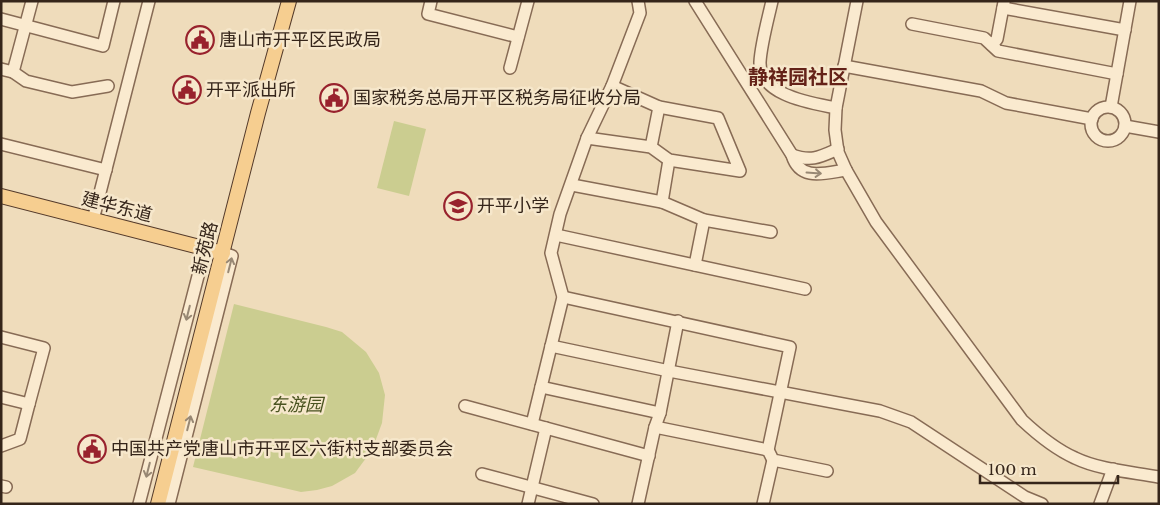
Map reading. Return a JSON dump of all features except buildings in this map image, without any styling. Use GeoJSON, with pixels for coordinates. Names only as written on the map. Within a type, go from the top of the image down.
{"type":"FeatureCollection","features":[{"type":"Feature","properties":{"kind":"main road","name":"新苑路"},"geometry":{"type":"LineString","coordinates":[[149,504],[249,109],[279,1]]}},
{"type":"Feature","properties":{"kind":"main road","name":"新苑路"},"geometry":{"type":"LineString","coordinates":[[158,504],[214,251],[258,113],[289,1]]}},
{"type":"Feature","properties":{"kind":"main road","name":"建华东道"},"geometry":{"type":"LineString","coordinates":[[1,196],[214,251]]}},
{"type":"Feature","properties":{"kind":"street"},"geometry":{"type":"LineString","coordinates":[[13,72],[32,1]]}},
{"type":"Feature","properties":{"kind":"street"},"geometry":{"type":"LineString","coordinates":[[1,19],[103,46],[114,1]]}},
{"type":"Feature","properties":{"kind":"street"},"geometry":{"type":"LineString","coordinates":[[93,220],[149,1]]}},
{"type":"Feature","properties":{"kind":"street"},"geometry":{"type":"LineString","coordinates":[[431,1],[428,14],[518,37]]}},
{"type":"Feature","properties":{"kind":"street"},"geometry":{"type":"LineString","coordinates":[[510,68],[528,1]]}},
{"type":"Feature","properties":{"kind":"street"},"geometry":{"type":"LineString","coordinates":[[532,424],[563,297],[551,253],[560,214],[572,185],[587,138],[612,86],[640,13],[638,1]]}},
{"type":"Feature","properties":{"kind":"street"},"geometry":{"type":"LineString","coordinates":[[695,1],[792,155],[795,164],[802,171],[810,174],[846,170]]}},
{"type":"Feature","properties":{"kind":"street"},"geometry":{"type":"LineString","coordinates":[[772,1],[760,61],[763,74],[772,86],[789,97],[836,108]]}},
{"type":"Feature","properties":{"kind":"street"},"geometry":{"type":"LineString","coordinates":[[856,1],[836,108],[835,130],[838,149],[846,170],[876,222],[1022,420],[1037,434],[1065,453],[1086,462],[1159,477]]}},
{"type":"Feature","properties":{"kind":"street"},"geometry":{"type":"LineString","coordinates":[[1111,108],[1130,1]]}},
{"type":"Feature","properties":{"kind":"street"},"geometry":{"type":"LineString","coordinates":[[992,45],[997,39],[1003,5],[1125,30]]}},
{"type":"Feature","properties":{"kind":"street"},"geometry":{"type":"LineString","coordinates":[[912,24],[984,38],[998,51],[1117,74]]}},
{"type":"Feature","properties":{"kind":"street"},"geometry":{"type":"LineString","coordinates":[[844,66],[981,92],[1006,103],[1092,120]]}},
{"type":"Feature","properties":{"kind":"street"},"geometry":{"type":"LineString","coordinates":[[1,69],[13,72],[26,81],[72,92],[108,86]]}},
{"type":"Feature","properties":{"kind":"street"},"geometry":{"type":"LineString","coordinates":[[587,138],[650,147],[669,160],[740,171],[718,118],[659,107],[612,86]]}},
{"type":"Feature","properties":{"kind":"street"},"geometry":{"type":"LineString","coordinates":[[650,147],[659,107]]}},
{"type":"Feature","properties":{"kind":"street"},"geometry":{"type":"LineString","coordinates":[[1111,108],[1119,111],[1125,126],[1120,136],[1110,141],[1104,140],[1099,138],[1092,130],[1092,120],[1098,110],[1111,108]]}},
{"type":"Feature","properties":{"kind":"street"},"geometry":{"type":"LineString","coordinates":[[1125,126],[1159,132]]}},
{"type":"Feature","properties":{"kind":"street"},"geometry":{"type":"LineString","coordinates":[[1,144],[106,170]]}},
{"type":"Feature","properties":{"kind":"street"},"geometry":{"type":"LineString","coordinates":[[792,155],[806,160],[838,149]]}},
{"type":"Feature","properties":{"kind":"street"},"geometry":{"type":"LineString","coordinates":[[662,202],[669,160]]}},
{"type":"Feature","properties":{"kind":"street"},"geometry":{"type":"LineString","coordinates":[[572,185],[662,202],[704,220],[771,232]]}},
{"type":"Feature","properties":{"kind":"street"},"geometry":{"type":"LineString","coordinates":[[695,265],[704,220]]}},
{"type":"Feature","properties":{"kind":"street"},"geometry":{"type":"LineString","coordinates":[[556,235],[805,289]]}},
{"type":"Feature","properties":{"kind":"street"},"geometry":{"type":"LineString","coordinates":[[139,504],[214,251],[232,256],[168,504]]}},
{"type":"Feature","properties":{"kind":"street"},"geometry":{"type":"LineString","coordinates":[[563,297],[790,347],[763,504]]}},
{"type":"Feature","properties":{"kind":"street"},"geometry":{"type":"LineString","coordinates":[[638,504],[655,427],[660,413],[678,321]]}},
{"type":"Feature","properties":{"kind":"street"},"geometry":{"type":"LineString","coordinates":[[1,337],[44,348],[20,439],[1,446]]}},
{"type":"Feature","properties":{"kind":"street"},"geometry":{"type":"LineString","coordinates":[[551,346],[668,371],[880,410],[911,422],[1024,497],[1042,504]]}},
{"type":"Feature","properties":{"kind":"street"},"geometry":{"type":"LineString","coordinates":[[541,387],[660,413]]}},
{"type":"Feature","properties":{"kind":"street"},"geometry":{"type":"LineString","coordinates":[[1,397],[30,404]]}},
{"type":"Feature","properties":{"kind":"street"},"geometry":{"type":"LineString","coordinates":[[465,406],[649,456]]}},
{"type":"Feature","properties":{"kind":"street"},"geometry":{"type":"LineString","coordinates":[[655,427],[827,471]]}},
{"type":"Feature","properties":{"kind":"street"},"geometry":{"type":"LineString","coordinates":[[528,504],[546,428]]}},
{"type":"Feature","properties":{"kind":"street"},"geometry":{"type":"LineString","coordinates":[[1100,504],[1113,469]]}},
{"type":"Feature","properties":{"kind":"street"},"geometry":{"type":"LineString","coordinates":[[482,474],[593,504]]}},
{"type":"Feature","properties":{"kind":"green space"},"geometry":{"type":"Polygon","coordinates":[[[394,121],[426,129],[409,196],[377,188],[394,121]]]}},
{"type":"Feature","properties":{"kind":"green space","name":"东游园"},"geometry":{"type":"Polygon","coordinates":[[[234,304],[342,332],[366,352],[379,373],[385,395],[382,423],[372,450],[355,473],[332,486],[301,492],[193,467],[234,304]]]}},
{"type":"Feature","properties":{"kind":"place","name":"唐山市开平区民政局"},"geometry":{"type":"Point","coordinates":[200,40]}},
{"type":"Feature","properties":{"kind":"place","name":"开平派出所"},"geometry":{"type":"Point","coordinates":[187,90]}},
{"type":"Feature","properties":{"kind":"place","name":"国家税务总局开平区税务局征收分局"},"geometry":{"type":"Point","coordinates":[334,98]}},
{"type":"Feature","properties":{"kind":"place","name":"开平小学"},"geometry":{"type":"Point","coordinates":[458,206]}},
{"type":"Feature","properties":{"kind":"place","name":"中国共产党唐山市开平区六街村支部委员会"},"geometry":{"type":"Point","coordinates":[92,449]}},
{"type":"Feature","properties":{"kind":"district","name":"静祥园社区"},"geometry":{"type":"Point","coordinates":[798,77]}}]}
